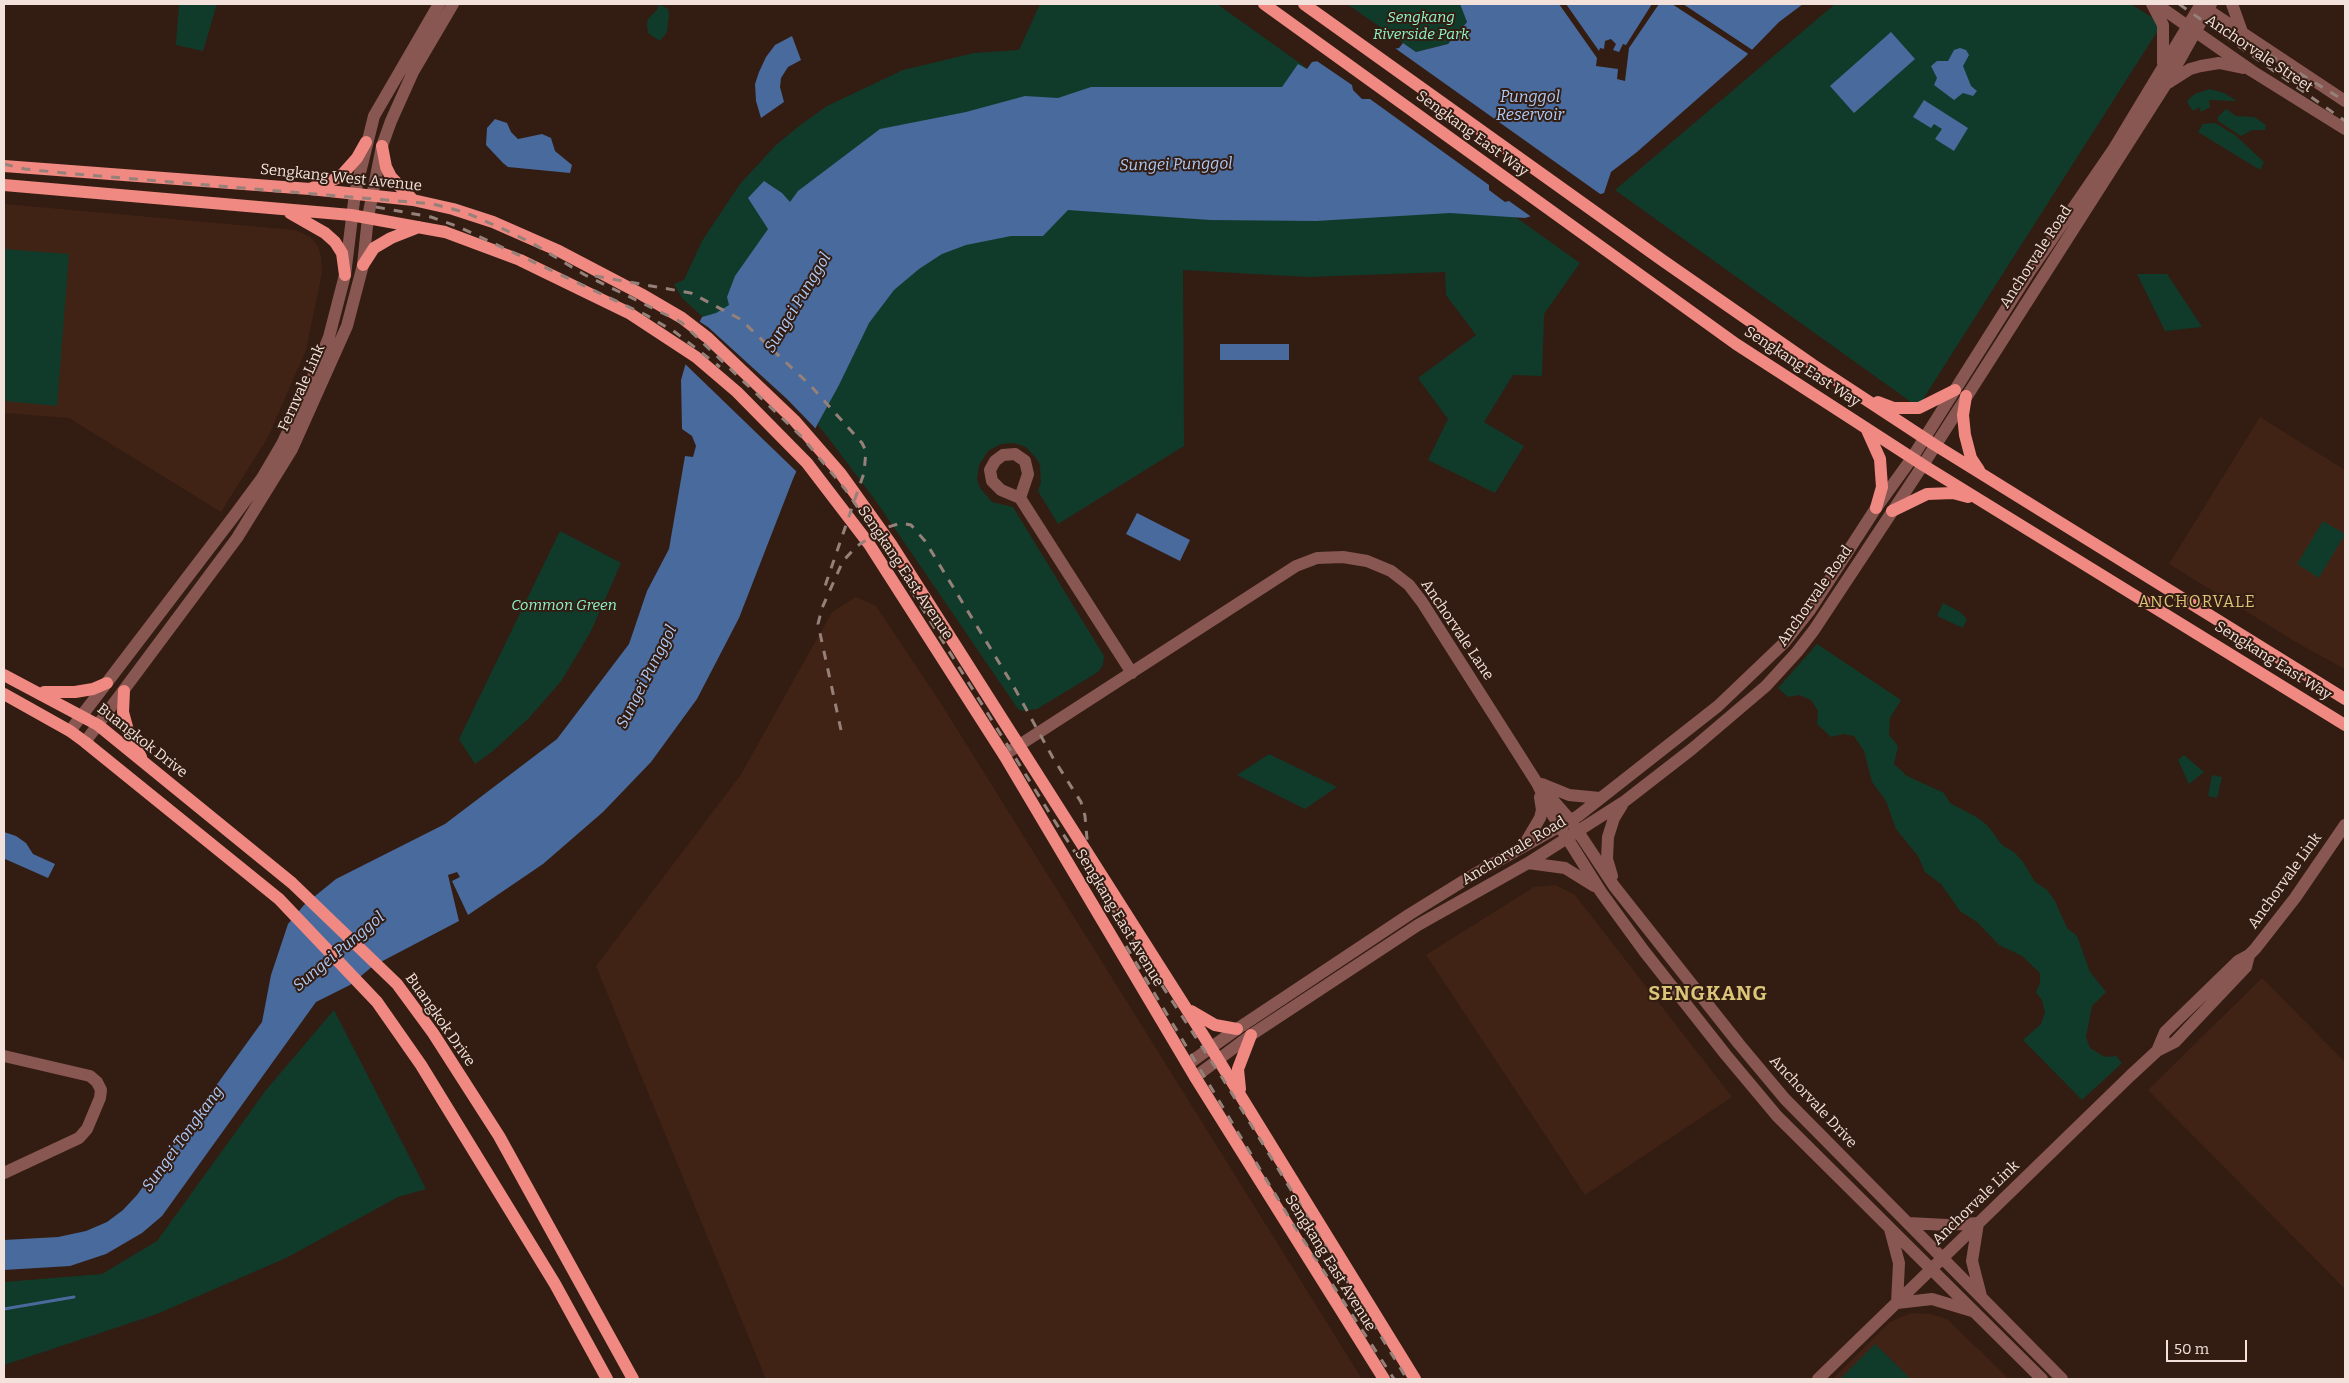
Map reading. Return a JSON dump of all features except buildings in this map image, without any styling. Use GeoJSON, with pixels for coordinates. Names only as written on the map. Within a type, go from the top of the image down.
{"type":"FeatureCollection","features":[{"type":"Feature","properties":{"kind":"main road","name":"Sengkang East Way"},"geometry":{"type":"LineString","coordinates":[[1264,4],[1736,344],[1923,465],[2345,724]]}},
{"type":"Feature","properties":{"kind":"main road","name":"Sengkang East Way"},"geometry":{"type":"LineString","coordinates":[[1304,4],[1662,260],[1863,398],[1929,441],[2345,699]]}},
{"type":"Feature","properties":{"kind":"main road"},"geometry":{"type":"LineString","coordinates":[[310,189],[340,177],[356,158],[366,142]]}},
{"type":"Feature","properties":{"kind":"main road"},"geometry":{"type":"LineString","coordinates":[[382,146],[386,167],[391,177],[413,200]]}},
{"type":"Feature","properties":{"kind":"main road","name":"Sengkang West Avenue"},"geometry":{"type":"LineString","coordinates":[[4,166],[372,195],[413,200],[453,209],[493,222],[559,251],[682,318],[748,375],[794,420],[831,462]]}},
{"type":"Feature","properties":{"kind":"main road"},"geometry":{"type":"LineString","coordinates":[[4,185],[351,215],[419,227]]}},
{"type":"Feature","properties":{"kind":"main road"},"geometry":{"type":"LineString","coordinates":[[283,210],[312,225],[335,242],[342,253],[345,275]]}},
{"type":"Feature","properties":{"kind":"main road"},"geometry":{"type":"LineString","coordinates":[[364,264],[374,248],[391,238],[419,227]]}},
{"type":"Feature","properties":{"kind":"main road","name":"Sengkang East Avenue"},"geometry":{"type":"LineString","coordinates":[[419,227],[445,232],[520,260],[622,309],[671,339],[737,392],[819,478],[869,544],[1004,755],[1195,1077],[1384,1379]]}},
{"type":"Feature","properties":{"kind":"main road"},"geometry":{"type":"LineString","coordinates":[[1863,398],[1894,408],[1919,408],[1960,393],[1965,435],[1971,458],[1981,473]]}},
{"type":"Feature","properties":{"kind":"main road"},"geometry":{"type":"LineString","coordinates":[[1866,428],[1880,458],[1882,488],[1876,508]]}},
{"type":"Feature","properties":{"kind":"main road","name":"Sengkang East Avenue"},"geometry":{"type":"LineString","coordinates":[[831,462],[875,521],[1020,745],[1212,1047],[1218,1060],[1415,1379]]}},
{"type":"Feature","properties":{"kind":"main road"},"geometry":{"type":"LineString","coordinates":[[1892,511],[1927,494],[1953,493],[1978,499]]}},
{"type":"Feature","properties":{"kind":"main road","name":"Buangkok Drive"},"geometry":{"type":"LineString","coordinates":[[4,675],[98,725],[292,883],[397,984],[433,1033],[499,1136],[633,1379]]}},
{"type":"Feature","properties":{"kind":"main road"},"geometry":{"type":"LineString","coordinates":[[39,692],[66,693],[93,689],[107,682]]}},
{"type":"Feature","properties":{"kind":"main road"},"geometry":{"type":"LineString","coordinates":[[124,691],[123,712],[128,734],[145,764]]}},
{"type":"Feature","properties":{"kind":"main road"},"geometry":{"type":"LineString","coordinates":[[4,694],[70,731],[85,742],[279,900],[377,1002],[421,1065],[540,1258],[608,1379]]}},
{"type":"Feature","properties":{"kind":"main road"},"geometry":{"type":"LineString","coordinates":[[1187,1009],[1206,1021],[1237,1029]]}},
{"type":"Feature","properties":{"kind":"main road"},"geometry":{"type":"LineString","coordinates":[[1243,1098],[1238,1081],[1238,1069],[1251,1035]]}},
{"type":"Feature","properties":{"kind":"street","name":"Fernvale Link"},"geometry":{"type":"LineString","coordinates":[[70,731],[234,516],[277,452],[306,394],[328,337],[345,275],[351,215],[366,142],[374,116],[438,4]]}},
{"type":"Feature","properties":{"kind":"street","name":"Fernvale Link"},"geometry":{"type":"LineString","coordinates":[[85,742],[237,538],[292,449],[336,356],[347,326],[364,264],[368,217],[382,146],[412,72],[452,4]]}},
{"type":"Feature","properties":{"kind":"street"},"geometry":{"type":"LineString","coordinates":[[2152,4],[2163,25],[2162,68]]}},
{"type":"Feature","properties":{"kind":"street","name":"Anchorvale Street"},"geometry":{"type":"LineString","coordinates":[[2156,4],[2252,71],[2345,130]]}},
{"type":"Feature","properties":{"kind":"street"},"geometry":{"type":"LineString","coordinates":[[2232,4],[2242,32]]}},
{"type":"Feature","properties":{"kind":"street","name":"Anchorvale Road"},"geometry":{"type":"LineString","coordinates":[[1188,1064],[1237,1029],[1410,914],[1523,846],[1566,824],[1718,706],[1784,643],[1810,610],[1876,508],[1912,458],[1929,441],[2166,84],[2204,5]]}},
{"type":"Feature","properties":{"kind":"street","name":"Anchorvale Street"},"geometry":{"type":"LineString","coordinates":[[2204,5],[2345,101]]}},
{"type":"Feature","properties":{"kind":"street","name":"Anchorvale Road"},"geometry":{"type":"LineString","coordinates":[[1960,393],[2030,271],[2113,150],[2162,68],[2192,29]]}},
{"type":"Feature","properties":{"kind":"street"},"geometry":{"type":"LineString","coordinates":[[2166,84],[2190,69],[2219,63],[2252,71]]}},
{"type":"Feature","properties":{"kind":"street","name":"Anchorvale Road"},"geometry":{"type":"LineString","coordinates":[[1195,1077],[1251,1035],[1418,925],[1528,863],[1625,801],[1766,686],[1797,652],[1923,465],[1929,441]]}},
{"type":"Feature","properties":{"kind":"street"},"geometry":{"type":"LineString","coordinates":[[1020,498],[1132,673]]}},
{"type":"Feature","properties":{"kind":"street","name":"Anchorvale Lane"},"geometry":{"type":"LineString","coordinates":[[1004,755],[1296,566],[1317,558],[1343,557],[1367,561],[1391,571],[1409,585],[1537,783],[1566,824]]}},
{"type":"Feature","properties":{"kind":"street"},"geometry":{"type":"LineString","coordinates":[[1537,783],[1569,795],[1600,798]]}},
{"type":"Feature","properties":{"kind":"street"},"geometry":{"type":"LineString","coordinates":[[1523,846],[1540,818],[1542,810],[1537,783]]}},
{"type":"Feature","properties":{"kind":"street"},"geometry":{"type":"LineString","coordinates":[[1614,886],[1607,859],[1608,837],[1614,818],[1625,801]]}},
{"type":"Feature","properties":{"kind":"street","name":"Anchorvale Drive"},"geometry":{"type":"LineString","coordinates":[[1566,824],[1601,892],[1649,958],[1777,1116],[2042,1379]]}},
{"type":"Feature","properties":{"kind":"street","name":"Anchorvale Link"},"geometry":{"type":"LineString","coordinates":[[1818,1379],[2157,1051],[2165,1032],[2238,961],[2249,955],[2295,898],[2345,825]]}},
{"type":"Feature","properties":{"kind":"street","name":"Anchorvale Drive"},"geometry":{"type":"LineString","coordinates":[[1573,835],[1785,1099],[2062,1379]]}},
{"type":"Feature","properties":{"kind":"street"},"geometry":{"type":"LineString","coordinates":[[1528,863],[1565,868],[1589,880],[1601,892]]}},
{"type":"Feature","properties":{"kind":"street"},"geometry":{"type":"LineString","coordinates":[[4,1056],[90,1076],[97,1082],[101,1090],[100,1098],[87,1129],[79,1138],[4,1173]]}},
{"type":"Feature","properties":{"kind":"street"},"geometry":{"type":"LineString","coordinates":[[1908,1223],[1947,1225],[1978,1223],[1972,1261],[1981,1299]]}},
{"type":"Feature","properties":{"kind":"street"},"geometry":{"type":"LineString","coordinates":[[1889,1226],[1899,1263],[1898,1303],[1932,1298],[1976,1313]]}},
{"type":"Feature","properties":{"kind":"shaded area"},"geometry":{"type":"Polygon","coordinates":[[[4,204],[295,230],[310,237],[318,246],[322,273],[306,350],[268,437],[221,512],[69,418],[4,413],[4,204]]]}},
{"type":"Feature","properties":{"kind":"shaded area"},"geometry":{"type":"Polygon","coordinates":[[[2260,417],[2345,470],[2345,669],[2299,644],[2169,564],[2260,417]]]}},
{"type":"Feature","properties":{"kind":"shaded area"},"geometry":{"type":"Polygon","coordinates":[[[856,597],[876,606],[940,702],[1362,1379],[766,1379],[596,966],[740,776],[832,612],[856,597]]]}},
{"type":"Feature","properties":{"kind":"shaded area"},"geometry":{"type":"Polygon","coordinates":[[[1555,885],[1575,895],[1732,1097],[1585,1195],[1426,955],[1534,887],[1555,885]]]}},
{"type":"Feature","properties":{"kind":"shaded area"},"geometry":{"type":"Polygon","coordinates":[[[2262,978],[2345,1062],[2345,1289],[2148,1090],[2262,978]]]}},
{"type":"Feature","properties":{"kind":"shaded area"},"geometry":{"type":"Polygon","coordinates":[[[1911,1313],[1931,1314],[1947,1319],[2009,1379],[1833,1379],[1890,1322],[1911,1313]]]}},
{"type":"Feature","properties":{"kind":"green space"},"geometry":{"type":"Polygon","coordinates":[[[179,4],[217,4],[203,51],[176,45],[179,4]]]}},
{"type":"Feature","properties":{"kind":"green space"},"geometry":{"type":"Polygon","coordinates":[[[659,4],[668,9],[669,15],[667,32],[660,41],[648,33],[647,24],[648,19],[657,10],[659,4]]]}},
{"type":"Feature","properties":{"kind":"green space"},"geometry":{"type":"Polygon","coordinates":[[[1040,4],[1217,4],[1580,263],[1544,314],[1542,376],[1513,375],[1484,422],[1524,446],[1495,493],[1428,460],[1448,419],[1418,378],[1476,335],[1446,295],[1445,272],[1308,277],[1183,270],[1184,446],[1058,524],[1038,491],[1041,482],[1040,465],[1026,447],[1014,443],[1001,444],[988,451],[979,465],[977,479],[980,488],[992,502],[1013,507],[1104,656],[1103,665],[1098,672],[1037,709],[1023,711],[1018,709],[878,504],[827,436],[804,409],[682,298],[674,284],[684,280],[702,241],[740,184],[776,145],[799,126],[827,106],[903,70],[974,53],[1019,50],[1040,4]]]}},
{"type":"Feature","properties":{"kind":"green space","name":"Sengkang Riverside Park"},"geometry":{"type":"Polygon","coordinates":[[[1347,4],[1460,4],[1467,22],[1448,44],[1416,52],[1347,4]]]}},
{"type":"Feature","properties":{"kind":"green space"},"geometry":{"type":"Polygon","coordinates":[[[1835,4],[2131,4],[2162,24],[1918,407],[1615,190],[1835,4]]]}},
{"type":"Feature","properties":{"kind":"green space"},"geometry":{"type":"Polygon","coordinates":[[[2210,89],[2224,93],[2237,101],[2209,100],[2210,107],[2201,112],[2199,107],[2193,111],[2187,102],[2189,99],[2195,94],[2210,89]]]}},
{"type":"Feature","properties":{"kind":"green space"},"geometry":{"type":"Polygon","coordinates":[[[2226,109],[2236,116],[2254,117],[2266,125],[2265,130],[2252,130],[2241,136],[2218,121],[2218,117],[2226,109]]]}},
{"type":"Feature","properties":{"kind":"green space"},"geometry":{"type":"Polygon","coordinates":[[[2215,123],[2235,135],[2264,162],[2260,170],[2198,132],[2203,124],[2215,123]]]}},
{"type":"Feature","properties":{"kind":"green space"},"geometry":{"type":"Polygon","coordinates":[[[4,249],[69,254],[57,406],[4,401],[4,249]]]}},
{"type":"Feature","properties":{"kind":"green space"},"geometry":{"type":"Polygon","coordinates":[[[2137,274],[2167,274],[2202,327],[2165,331],[2137,274]]]}},
{"type":"Feature","properties":{"kind":"green space"},"geometry":{"type":"Polygon","coordinates":[[[2323,521],[2345,534],[2319,578],[2297,564],[2323,521]]]}},
{"type":"Feature","properties":{"kind":"green space","name":"Common Green"},"geometry":{"type":"Polygon","coordinates":[[[560,531],[621,563],[591,631],[562,680],[529,718],[493,751],[475,764],[459,739],[560,531]]]}},
{"type":"Feature","properties":{"kind":"green space"},"geometry":{"type":"Polygon","coordinates":[[[1943,603],[1960,612],[1967,619],[1963,628],[1937,616],[1943,603]]]}},
{"type":"Feature","properties":{"kind":"green space"},"geometry":{"type":"Polygon","coordinates":[[[1817,644],[1901,700],[1890,718],[1889,735],[1898,746],[1894,764],[1907,776],[1944,793],[1950,803],[1987,825],[2002,845],[2014,852],[2023,862],[2035,882],[2047,890],[2055,901],[2067,928],[2077,936],[2090,972],[2106,992],[2092,1006],[2086,1037],[2090,1048],[2105,1057],[2116,1056],[2122,1063],[2082,1100],[2023,1040],[2041,1024],[2045,1012],[2042,1000],[2036,992],[2040,983],[2040,973],[2022,956],[1999,945],[1977,922],[1960,911],[1941,884],[1925,872],[1918,856],[1896,829],[1886,801],[1872,782],[1864,751],[1854,736],[1843,734],[1831,737],[1817,724],[1818,711],[1811,700],[1799,695],[1788,697],[1778,688],[1817,644]]]}},
{"type":"Feature","properties":{"kind":"green space"},"geometry":{"type":"Polygon","coordinates":[[[1269,754],[1337,787],[1305,809],[1237,775],[1269,754]]]}},
{"type":"Feature","properties":{"kind":"green space"},"geometry":{"type":"Polygon","coordinates":[[[2184,755],[2204,772],[2189,784],[2178,760],[2184,755]]]}},
{"type":"Feature","properties":{"kind":"green space"},"geometry":{"type":"Polygon","coordinates":[[[2212,775],[2222,777],[2217,798],[2208,796],[2212,775]]]}},
{"type":"Feature","properties":{"kind":"green space"},"geometry":{"type":"Polygon","coordinates":[[[334,1010],[426,1189],[398,1197],[286,1258],[157,1314],[4,1365],[4,1282],[102,1274],[157,1241],[266,1090],[334,1010]]]}},
{"type":"Feature","properties":{"kind":"green space"},"geometry":{"type":"Polygon","coordinates":[[[1875,1344],[1911,1379],[1840,1379],[1875,1344]]]}},
{"type":"Feature","properties":{"kind":"water","name":"Punggol Reservoir"},"geometry":{"type":"Polygon","coordinates":[[[1460,4],[1803,4],[1779,22],[1745,57],[1637,152],[1611,172],[1604,193],[1525,218],[1450,213],[1316,221],[1210,220],[1068,210],[1043,236],[1011,236],[966,245],[942,254],[919,269],[894,290],[869,323],[817,425],[793,479],[739,618],[697,699],[651,762],[603,812],[543,864],[468,915],[452,881],[460,877],[457,872],[448,875],[459,921],[373,966],[350,985],[316,1002],[162,1216],[142,1233],[106,1254],[70,1266],[4,1270],[4,1240],[58,1237],[86,1231],[107,1222],[123,1210],[137,1195],[262,1022],[271,975],[288,924],[304,905],[336,879],[445,824],[557,739],[629,644],[647,591],[669,549],[685,456],[693,457],[696,446],[692,436],[682,429],[681,380],[695,331],[702,317],[716,313],[729,305],[727,297],[735,276],[768,229],[748,198],[764,181],[782,193],[790,202],[798,191],[880,129],[966,112],[1025,96],[1058,98],[1091,87],[1282,87],[1298,64],[1307,69],[1312,62],[1399,48],[1403,43],[1416,52],[1448,44],[1467,22],[1460,4]]]}},
{"type":"Feature","properties":{"kind":"water"},"geometry":{"type":"Polygon","coordinates":[[[1891,32],[1915,59],[1854,113],[1830,86],[1891,32]]]}},
{"type":"Feature","properties":{"kind":"water"},"geometry":{"type":"Polygon","coordinates":[[[792,36],[801,60],[788,67],[781,78],[780,87],[784,102],[761,118],[756,101],[755,84],[759,72],[766,57],[775,45],[792,36]]]}},
{"type":"Feature","properties":{"kind":"water"},"geometry":{"type":"Polygon","coordinates":[[[1960,48],[1966,50],[1969,55],[1963,66],[1971,86],[1977,91],[1973,96],[1963,93],[1954,100],[1934,85],[1937,78],[1931,66],[1937,61],[1948,61],[1954,50],[1960,48]]]}},
{"type":"Feature","properties":{"kind":"water"},"geometry":{"type":"Polygon","coordinates":[[[1924,100],[1968,128],[1954,151],[1935,139],[1942,129],[1934,124],[1931,128],[1913,117],[1924,100]]]}},
{"type":"Feature","properties":{"kind":"water"},"geometry":{"type":"Polygon","coordinates":[[[495,119],[507,123],[511,132],[518,139],[542,134],[551,138],[555,151],[572,165],[570,173],[508,167],[486,145],[487,128],[495,119]]]}},
{"type":"Feature","properties":{"kind":"water"},"geometry":{"type":"Polygon","coordinates":[[[1220,344],[1289,344],[1289,360],[1220,360],[1220,344]]]}},
{"type":"Feature","properties":{"kind":"water"},"geometry":{"type":"Polygon","coordinates":[[[1137,513],[1190,540],[1180,561],[1126,534],[1137,513]]]}},
{"type":"Feature","properties":{"kind":"water"},"geometry":{"type":"Polygon","coordinates":[[[4,832],[16,836],[26,843],[33,854],[55,864],[48,878],[5,859],[4,861],[4,832]]]}},
{"type":"Feature","properties":{"kind":"pier"},"geometry":{"type":"Polygon","coordinates":[[[1559,4],[1566,4],[1599,51],[1600,48],[1604,49],[1605,41],[1611,39],[1616,44],[1613,50],[1619,52],[1623,44],[1626,45],[1652,4],[1659,4],[1629,48],[1625,81],[1617,79],[1618,69],[1596,66],[1597,58],[1559,4]]]}},
{"type":"Feature","properties":{"kind":"pier"},"geometry":{"type":"Polygon","coordinates":[[[1672,4],[1683,4],[1754,51],[1750,55],[1672,4]]]}},
{"type":"Feature","properties":{"kind":"pier"},"geometry":{"type":"Polygon","coordinates":[[[1392,46],[1603,196],[1533,218],[1509,201],[1505,202],[1489,190],[1489,185],[1370,99],[1362,99],[1353,90],[1352,85],[1314,59],[1392,46]]]}},
{"type":"Feature","properties":{"kind":"pier"},"geometry":{"type":"Polygon","coordinates":[[[697,320],[708,327],[787,399],[817,430],[798,473],[683,362],[697,320]]]}},
{"type":"Feature","properties":{"kind":"waterway"},"geometry":{"type":"LineString","coordinates":[[4,1309],[74,1297]]}},
{"type":"Feature","properties":{"kind":"railway"},"geometry":{"type":"LineString","coordinates":[[2179,4],[2345,121]]}},
{"type":"Feature","properties":{"kind":"railway"},"geometry":{"type":"LineString","coordinates":[[2238,36],[2345,101]]}},
{"type":"Feature","properties":{"kind":"railway"},"geometry":{"type":"LineString","coordinates":[[4,164],[25,169],[74,174],[433,204],[464,212],[499,227],[532,243],[585,275],[681,322],[802,437],[845,489],[878,537],[1052,817],[1223,1079],[1407,1379]]}},
{"type":"Feature","properties":{"kind":"railway"},"geometry":{"type":"LineString","coordinates":[[376,207],[431,217],[459,227],[646,315],[675,332],[720,367]]}},
{"type":"Feature","properties":{"kind":"railway"},"geometry":{"type":"LineString","coordinates":[[595,276],[691,293],[740,319],[810,385],[862,443],[866,451],[864,473],[825,586]]}},
{"type":"Feature","properties":{"kind":"railway"},"geometry":{"type":"LineString","coordinates":[[841,730],[818,624],[822,608],[843,561],[857,546],[885,528],[901,523],[911,525],[925,541],[1081,802],[1085,816],[1090,873]]}},
{"type":"Feature","properties":{"kind":"railway"},"geometry":{"type":"LineString","coordinates":[[1126,946],[1293,1224],[1394,1379]]}},
{"type":"Feature","properties":{"kind":"district","name":"ANCHORVALE"},"geometry":{"type":"Point","coordinates":[2197,603]}},
{"type":"Feature","properties":{"kind":"district","name":"SENGKANG"},"geometry":{"type":"Point","coordinates":[1708,994]}},
{"type":"Feature","properties":{"kind":"water label","name":"Sungei Punggol"},"geometry":{"type":"Point","coordinates":[1176,165]}},
{"type":"Feature","properties":{"kind":"water label","name":"Sungei Punggol"},"geometry":{"type":"Point","coordinates":[798,303]}},
{"type":"Feature","properties":{"kind":"water label","name":"Sungei Punggol"},"geometry":{"type":"Point","coordinates":[647,677]}},
{"type":"Feature","properties":{"kind":"water label","name":"Sungei Punggol"},"geometry":{"type":"Point","coordinates":[339,952]}},
{"type":"Feature","properties":{"kind":"water label","name":"Sungei Tongkang"},"geometry":{"type":"Point","coordinates":[183,1139]}}]}
